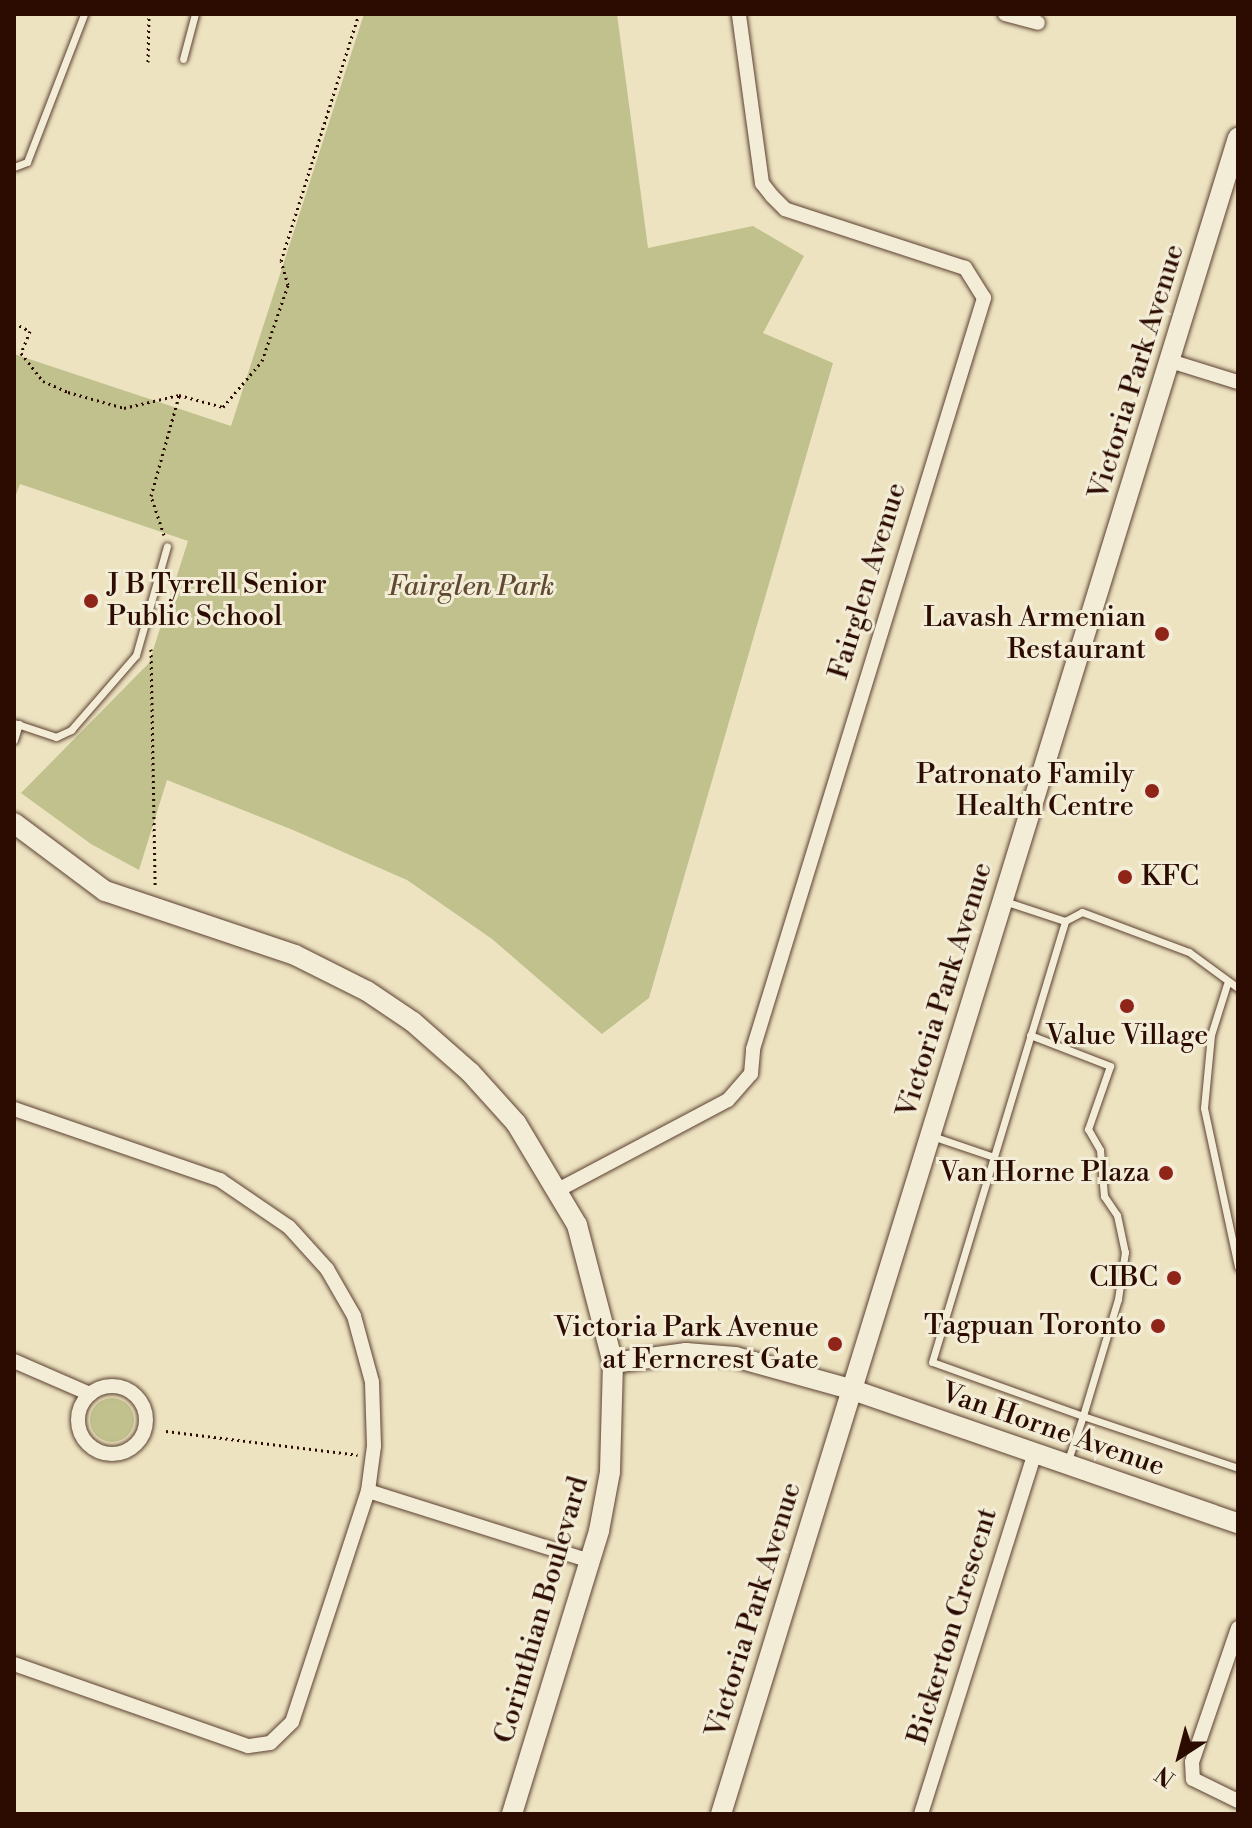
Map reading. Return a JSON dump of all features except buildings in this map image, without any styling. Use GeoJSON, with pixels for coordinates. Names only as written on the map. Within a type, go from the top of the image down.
{"type":"FeatureCollection","features":[{"type":"Feature","properties":{"kind":"street","name":"Fairglen Avenue"},"geometry":{"type":"LineString","coordinates":[[558,1190],[728,1100],[751,1074],[753,1049],[984,298],[965,268],[785,209],[772,196],[762,183],[739,14]]}},
{"type":"Feature","properties":{"kind":"street"},"geometry":{"type":"LineString","coordinates":[[1005,14],[1038,23]]}},
{"type":"Feature","properties":{"kind":"street","name":"Victoria Park Avenue"},"geometry":{"type":"LineString","coordinates":[[721,1814],[1238,138]]}},
{"type":"Feature","properties":{"kind":"street"},"geometry":{"type":"LineString","coordinates":[[1170,361],[1238,382]]}},
{"type":"Feature","properties":{"kind":"street","name":"Corinthian Boulevard"},"geometry":{"type":"LineString","coordinates":[[14,823],[105,891],[295,955],[367,991],[413,1022],[491,1094],[558,1190],[577,1225],[613,1363],[610,1472],[590,1561],[512,1814]]}},
{"type":"Feature","properties":{"kind":"street"},"geometry":{"type":"LineString","coordinates":[[14,1109],[220,1180],[274,1213],[315,1254],[354,1316],[370,1372],[374,1446],[368,1491],[292,1722],[270,1743],[248,1746],[14,1664]]}},
{"type":"Feature","properties":{"kind":"street","name":"Van Horne Avenue"},"geometry":{"type":"LineString","coordinates":[[613,1363],[686,1353],[735,1357],[850,1389],[1238,1523]]}},
{"type":"Feature","properties":{"kind":"street"},"geometry":{"type":"LineString","coordinates":[[14,1361],[90,1394],[111,1385],[133,1392],[145,1411],[137,1443],[118,1454],[87,1443],[78,1423],[90,1394]]}},
{"type":"Feature","properties":{"kind":"street","name":"Bickerton Crescent"},"geometry":{"type":"LineString","coordinates":[[921,1814],[1035,1453]]}},
{"type":"Feature","properties":{"kind":"street"},"geometry":{"type":"LineString","coordinates":[[368,1491],[590,1561]]}},
{"type":"Feature","properties":{"kind":"street"},"geometry":{"type":"LineString","coordinates":[[1238,1628],[1192,1762],[1193,1779],[1238,1801]]}},
{"type":"Feature","properties":{"kind":"lane"},"geometry":{"type":"LineString","coordinates":[[14,167],[27,162],[84,14]]}},
{"type":"Feature","properties":{"kind":"lane"},"geometry":{"type":"LineString","coordinates":[[183,59],[195,14]]}},
{"type":"Feature","properties":{"kind":"lane"},"geometry":{"type":"LineString","coordinates":[[14,740],[17,724],[56,737],[71,730],[136,655],[167,546]]}},
{"type":"Feature","properties":{"kind":"lane"},"geometry":{"type":"LineString","coordinates":[[1002,900],[1065,921]]}},
{"type":"Feature","properties":{"kind":"lane"},"geometry":{"type":"LineString","coordinates":[[1238,988],[1227,984],[1189,952],[1082,912],[1065,921],[932,1362],[1238,1468]]}},
{"type":"Feature","properties":{"kind":"lane"},"geometry":{"type":"LineString","coordinates":[[1227,984],[1211,1035],[1204,1108],[1238,1267]]}},
{"type":"Feature","properties":{"kind":"lane"},"geometry":{"type":"LineString","coordinates":[[1030,1035],[1110,1066],[1088,1129],[1100,1150],[1104,1196],[1117,1215],[1125,1252],[1118,1299],[1067,1464]]}},
{"type":"Feature","properties":{"kind":"lane"},"geometry":{"type":"LineString","coordinates":[[929,1135],[994,1157]]}},
{"type":"Feature","properties":{"kind":"path"},"geometry":{"type":"LineString","coordinates":[[148,62],[149,14]]}},
{"type":"Feature","properties":{"kind":"path"},"geometry":{"type":"LineString","coordinates":[[14,323],[30,331],[21,353],[43,381],[68,392],[124,408],[179,395],[223,407],[262,361],[288,285],[281,261],[359,14]]}},
{"type":"Feature","properties":{"kind":"path"},"geometry":{"type":"LineString","coordinates":[[167,546],[151,496],[179,395]]}},
{"type":"Feature","properties":{"kind":"path"},"geometry":{"type":"LineString","coordinates":[[147,618],[154,670],[155,885]]}},
{"type":"Feature","properties":{"kind":"path"},"geometry":{"type":"LineString","coordinates":[[166,1431],[362,1455]]}},
{"type":"Feature","properties":{"kind":"green space","name":"Fairglen Park"},"geometry":{"type":"Polygon","coordinates":[[[364,14],[617,14],[648,248],[753,226],[804,256],[763,333],[833,363],[649,998],[602,1034],[492,939],[407,880],[293,830],[167,780],[139,870],[91,844],[21,793],[149,663],[188,541],[20,484],[14,500],[14,354],[231,426],[364,14]]]}},
{"type":"Feature","properties":{"kind":"green space"},"geometry":{"type":"Polygon","coordinates":[[[112,1398],[128,1404],[134,1420],[128,1436],[112,1442],[96,1436],[90,1420],[96,1404],[112,1398]]]}},
{"type":"Feature","properties":{"kind":"place","name":"J B Tyrrell Senior Public School"},"geometry":{"type":"Point","coordinates":[91,601]}},
{"type":"Feature","properties":{"kind":"place","name":"Lavash Armenian Restaurant"},"geometry":{"type":"Point","coordinates":[1162,634]}},
{"type":"Feature","properties":{"kind":"place","name":"Patronato Family Health Centre"},"geometry":{"type":"Point","coordinates":[1152,791]}},
{"type":"Feature","properties":{"kind":"place","name":"KFC"},"geometry":{"type":"Point","coordinates":[1125,877]}},
{"type":"Feature","properties":{"kind":"place","name":"Value Village"},"geometry":{"type":"Point","coordinates":[1127,1006]}},
{"type":"Feature","properties":{"kind":"place","name":"Van Horne Plaza"},"geometry":{"type":"Point","coordinates":[1166,1173]}},
{"type":"Feature","properties":{"kind":"place","name":"CIBC"},"geometry":{"type":"Point","coordinates":[1174,1278]}},
{"type":"Feature","properties":{"kind":"place","name":"Tagpuan Toronto"},"geometry":{"type":"Point","coordinates":[1158,1326]}},
{"type":"Feature","properties":{"kind":"place","name":"Victoria Park Avenue at Ferncrest Gate"},"geometry":{"type":"Point","coordinates":[835,1344]}}]}
